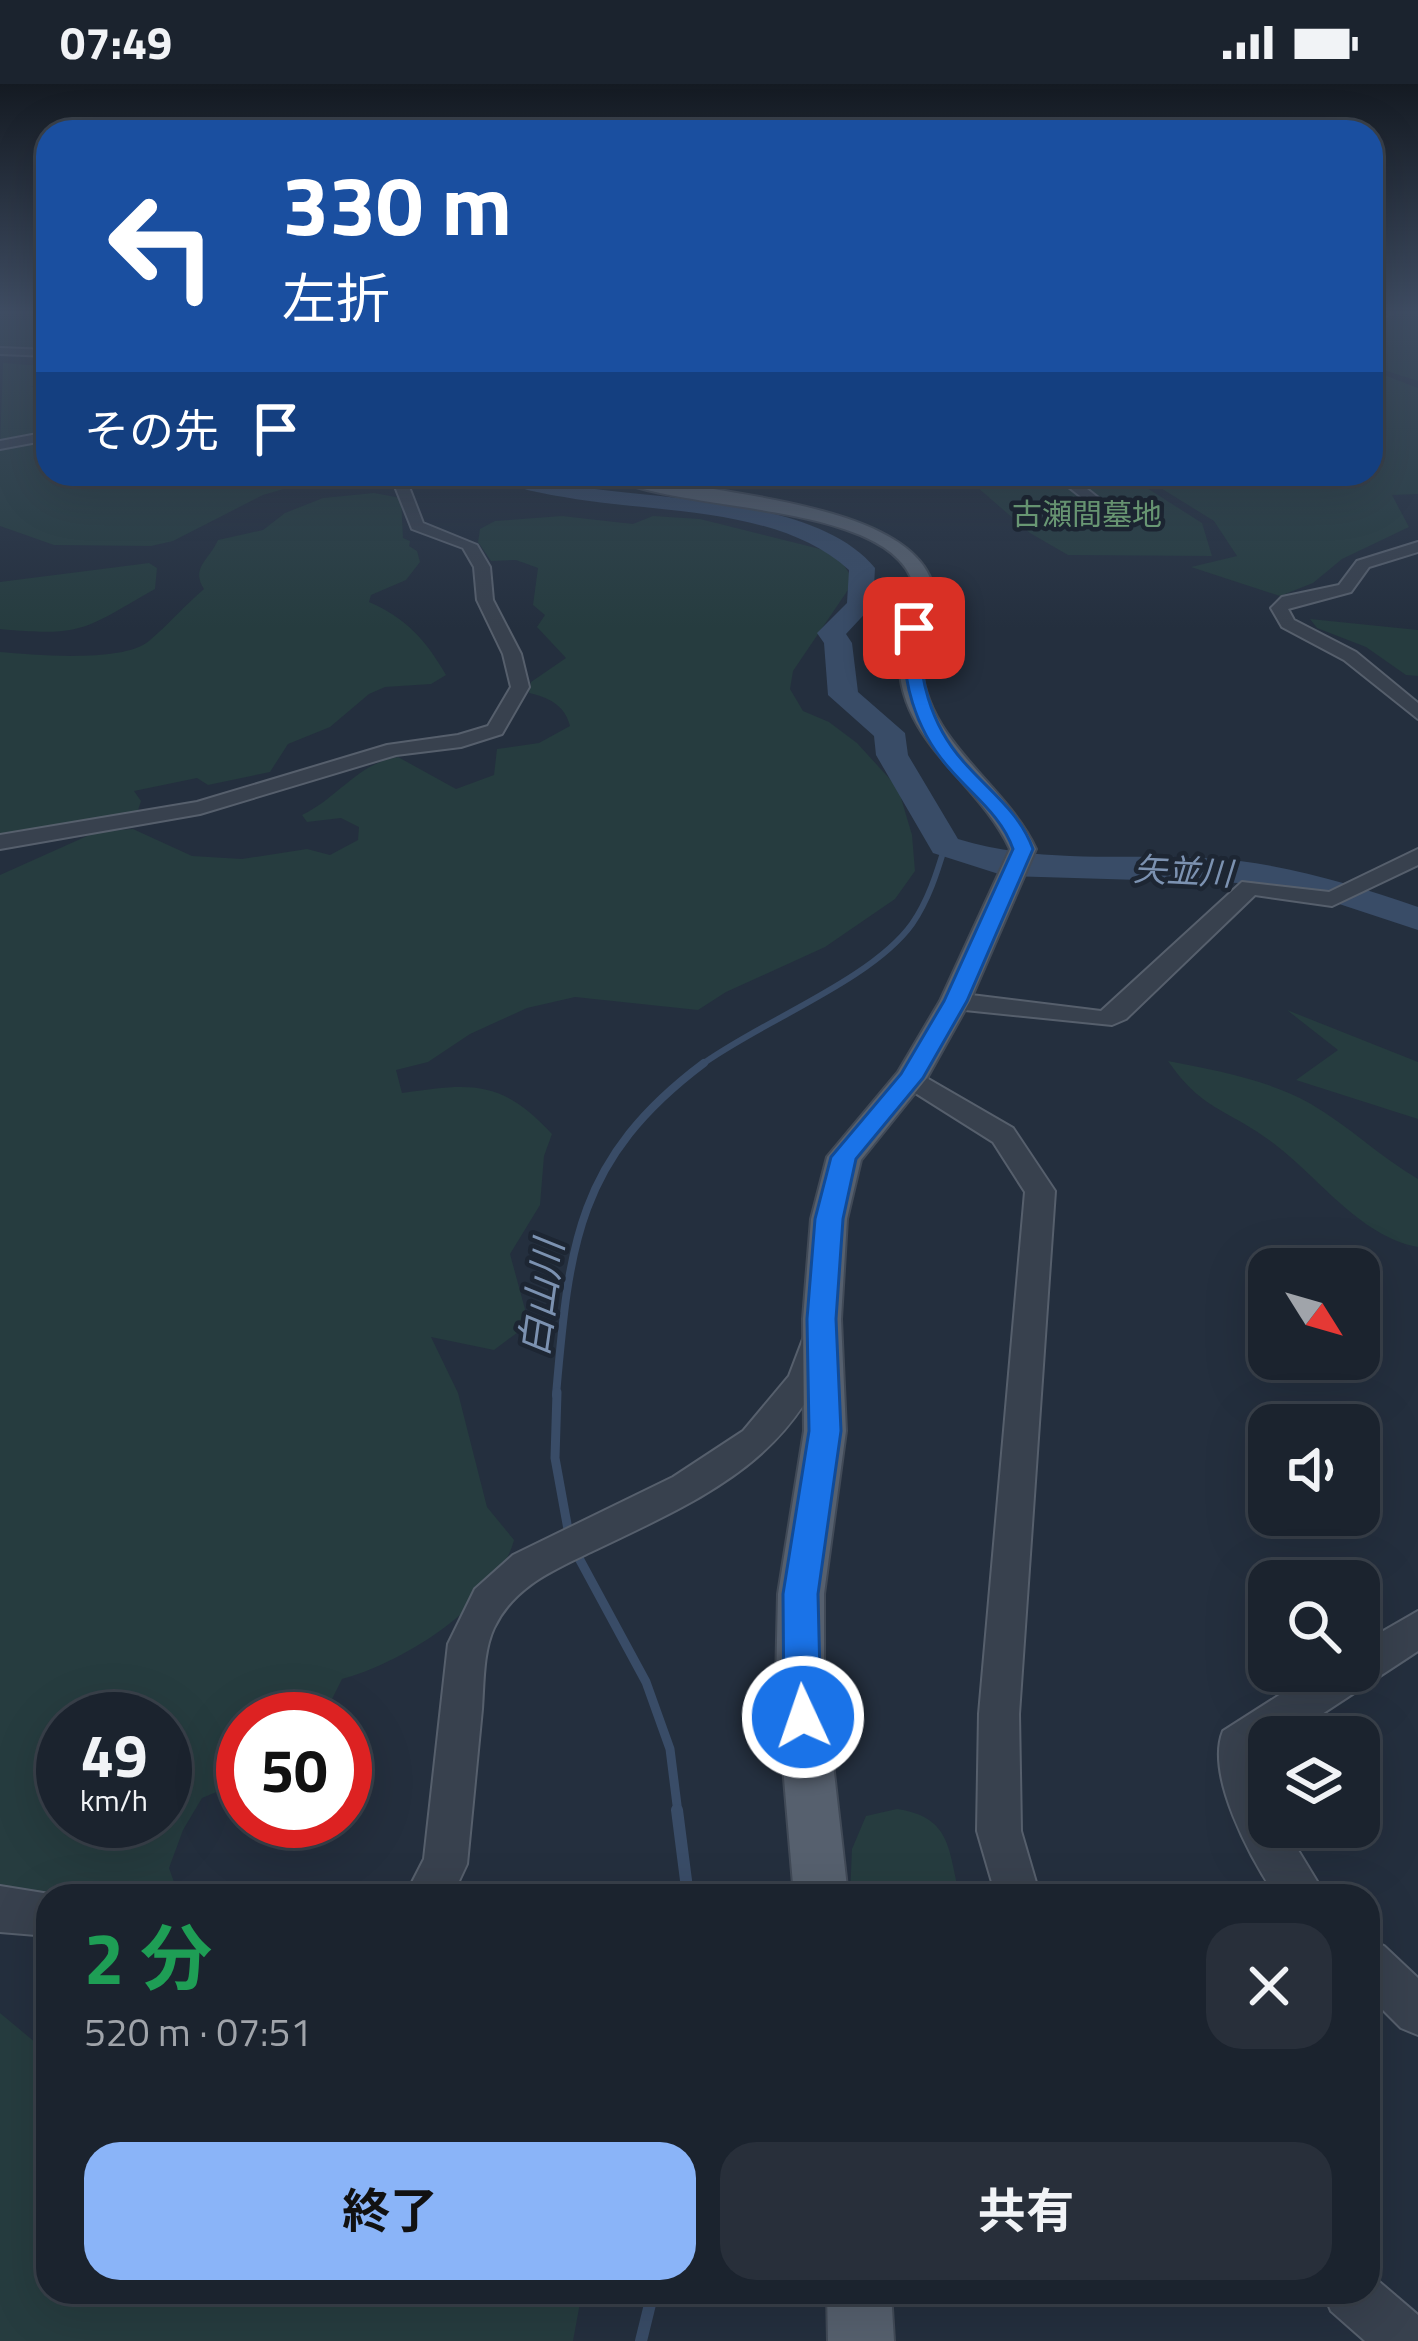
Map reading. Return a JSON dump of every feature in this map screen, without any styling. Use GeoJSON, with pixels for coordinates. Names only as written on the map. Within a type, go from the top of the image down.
{"type":"FeatureCollection","features":[{"type":"Feature","properties":{"kind":"main road"},"geometry":{"type":"LineString","coordinates":[[654,486],[800,512],[884,543],[912,562],[922,578],[924,595],[910,658],[928,724],[953,762],[1014,824],[1017,867],[955,1001],[911,1078],[844,1157],[829,1219],[822,1319],[825,1431],[806,1534],[800,1684],[819,1884]]}},
{"type":"Feature","properties":{"kind":"main road"},"geometry":{"type":"LineString","coordinates":[[859,2304],[861,2341]]}},
{"type":"Feature","properties":{"kind":"street"},"geometry":{"type":"LineString","coordinates":[[0,445],[36,438]]}},
{"type":"Feature","properties":{"kind":"street"},"geometry":{"type":"LineString","coordinates":[[0,842],[200,808],[394,749],[478,737],[499,727],[520,688],[512,654],[485,600],[482,567],[469,545],[417,526],[402,486]]}},
{"type":"Feature","properties":{"kind":"street"},"geometry":{"type":"LineString","coordinates":[[1075,486],[1122,522]]}},
{"type":"Feature","properties":{"kind":"street"},"geometry":{"type":"LineString","coordinates":[[1418,547],[1363,564],[1345,590],[1288,601],[1279,608],[1288,623],[1350,656],[1418,713]]}},
{"type":"Feature","properties":{"kind":"street"},"geometry":{"type":"LineString","coordinates":[[955,1001],[1103,1019],[1117,1014],[1250,887],[1332,899],[1418,856]]}},
{"type":"Feature","properties":{"kind":"street"},"geometry":{"type":"LineString","coordinates":[[911,1078],[1003,1135],[1040,1191],[999,1714],[999,1831],[1014,1884]]}},
{"type":"Feature","properties":{"kind":"street"},"geometry":{"type":"LineString","coordinates":[[434,1884],[446,1864],[468,1644],[480,1613],[501,1586],[543,1558],[752,1446],[794,1396],[815,1357],[822,1319]]}},
{"type":"Feature","properties":{"kind":"street"},"geometry":{"type":"LineString","coordinates":[[1380,1654],[1418,1629]]}},
{"type":"Feature","properties":{"kind":"street"},"geometry":{"type":"LineString","coordinates":[[1295,1884],[1270,1852],[1249,1807],[1238,1745],[1320,1692]]}},
{"type":"Feature","properties":{"kind":"street"},"geometry":{"type":"LineString","coordinates":[[0,1909],[36,1912]]}},
{"type":"Feature","properties":{"kind":"street"},"geometry":{"type":"LineString","coordinates":[[1380,1974],[1418,2011]]}},
{"type":"Feature","properties":{"kind":"street"},"geometry":{"type":"LineString","coordinates":[[1363,2304],[1406,2341]]}},
{"type":"Feature","properties":{"kind":"green space"},"geometry":{"type":"Polygon","coordinates":[[[1,417],[36,417],[36,437],[0,444],[1,417]]]}},
{"type":"Feature","properties":{"kind":"green space"},"geometry":{"type":"Polygon","coordinates":[[[1383,417],[1418,417],[1418,494],[1392,495],[1409,527],[1342,559],[1313,583],[1280,596],[1191,567],[1237,556],[1214,521],[1157,486],[1383,486],[1383,417]]]}},
{"type":"Feature","properties":{"kind":"green space"},"geometry":{"type":"Polygon","coordinates":[[[36,439],[36,486],[294,486],[263,495],[173,541],[151,546],[54,545],[0,526],[0,446],[36,439]]]}},
{"type":"Feature","properties":{"kind":"green space","name":"古瀬間墓地"},"geometry":{"type":"Polygon","coordinates":[[[976,486],[1144,486],[1202,523],[1212,556],[1068,555],[1030,533],[976,486]]]}},
{"type":"Feature","properties":{"kind":"green space"},"geometry":{"type":"Polygon","coordinates":[[[374,493],[401,498],[403,538],[410,541],[420,562],[406,580],[371,595],[369,602],[414,631],[446,675],[431,684],[385,687],[369,694],[330,727],[288,744],[270,772],[208,785],[197,778],[134,791],[141,801],[137,813],[0,835],[0,652],[78,656],[137,648],[204,589],[200,569],[218,540],[263,530],[285,513],[323,498],[374,493]]]}},
{"type":"Feature","properties":{"kind":"green space"},"geometry":{"type":"Polygon","coordinates":[[[562,516],[633,524],[653,516],[700,519],[836,553],[854,581],[793,671],[790,689],[803,711],[829,722],[857,743],[898,788],[912,835],[915,871],[895,899],[825,947],[726,992],[698,1010],[575,997],[527,1008],[470,1034],[428,1062],[396,1070],[402,1093],[448,1087],[484,1089],[517,1103],[552,1134],[544,1156],[540,1205],[510,1254],[529,1324],[494,1350],[431,1337],[458,1393],[487,1507],[514,1540],[504,1564],[489,1586],[445,1628],[392,1660],[342,1679],[336,1692],[216,1692],[216,1792],[202,1798],[192,1815],[192,1692],[36,1692],[36,1848],[176,1848],[169,1868],[175,1884],[36,1884],[36,1892],[0,1891],[0,875],[96,832],[133,829],[192,856],[242,859],[307,849],[330,855],[358,840],[359,827],[341,818],[307,822],[302,815],[371,766],[398,757],[456,789],[494,775],[497,749],[539,743],[570,726],[555,703],[529,693],[531,682],[566,658],[537,627],[545,615],[533,605],[538,568],[516,560],[491,561],[478,542],[480,529],[495,521],[562,516]]]}},
{"type":"Feature","properties":{"kind":"green space"},"geometry":{"type":"Polygon","coordinates":[[[149,563],[157,568],[155,589],[97,621],[50,632],[0,629],[0,582],[149,563]]]}},
{"type":"Feature","properties":{"kind":"green space"},"geometry":{"type":"Polygon","coordinates":[[[1310,619],[1418,630],[1418,676],[1406,675],[1366,647],[1317,628],[1310,619]]]}},
{"type":"Feature","properties":{"kind":"green space"},"geometry":{"type":"Polygon","coordinates":[[[1287,1010],[1418,1062],[1418,1119],[1296,1080],[1338,1050],[1287,1010]]]}},
{"type":"Feature","properties":{"kind":"green space"},"geometry":{"type":"Polygon","coordinates":[[[1168,1061],[1241,1077],[1295,1096],[1418,1179],[1418,1247],[1396,1241],[1357,1217],[1269,1140],[1192,1090],[1168,1061]]]}},
{"type":"Feature","properties":{"kind":"green space"},"geometry":{"type":"Polygon","coordinates":[[[897,1809],[928,1820],[945,1838],[957,1884],[851,1884],[852,1849],[866,1816],[897,1809]]]}},
{"type":"Feature","properties":{"kind":"green space"},"geometry":{"type":"Polygon","coordinates":[[[0,2013],[36,2043],[36,2304],[580,2304],[573,2341],[0,2341],[0,2013]]]}},
{"type":"Feature","properties":{"kind":"waterway","name":"矢並川"},"geometry":{"type":"LineString","coordinates":[[542,486],[750,518],[798,529],[837,545],[862,568],[860,605],[831,633],[838,643],[843,695],[889,733],[892,755],[945,846],[1005,865],[1239,872],[1332,890],[1418,919]]}},
{"type":"Feature","properties":{"kind":"waterway","name":"白山川"},"geometry":{"type":"LineString","coordinates":[[702,1065],[842,982],[894,945],[923,906],[945,846]]}},
{"type":"Feature","properties":{"kind":"waterway","name":"白山川"},"geometry":{"type":"LineString","coordinates":[[556,1395],[567,1294],[587,1209],[604,1171],[629,1134],[702,1065]]}},
{"type":"Feature","properties":{"kind":"waterway","name":"白山川"},"geometry":{"type":"LineString","coordinates":[[557,1392],[555,1458],[569,1535]]}},
{"type":"Feature","properties":{"kind":"waterway","name":"白山川"},"geometry":{"type":"LineString","coordinates":[[574,1549],[646,1682],[670,1749],[678,1813]]}},
{"type":"Feature","properties":{"kind":"waterway","name":"白山川"},"geometry":{"type":"LineString","coordinates":[[677,1810],[686,1884]]}},
{"type":"Feature","properties":{"kind":"waterway","name":"白山川"},"geometry":{"type":"LineString","coordinates":[[641,2341],[650,2304]]}},
{"type":"Feature","properties":{"kind":"route"},"geometry":{"type":"LineString","coordinates":[[803,1717],[801,1594],[806,1534],[825,1431],[822,1319],[829,1219],[844,1157],[911,1078],[955,1001],[1023,849],[1014,824],[953,762],[928,724],[910,658],[914,628]]}}]}
